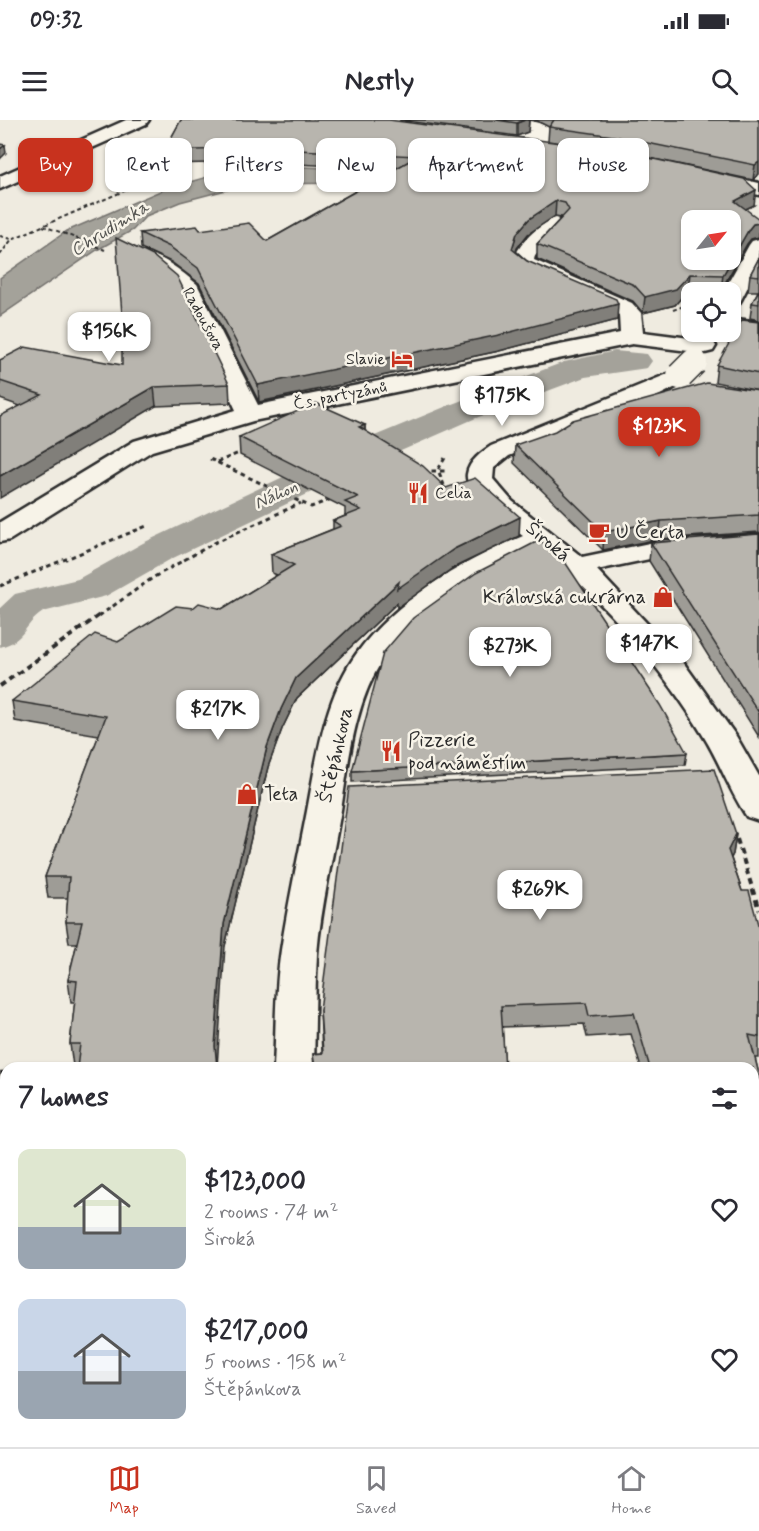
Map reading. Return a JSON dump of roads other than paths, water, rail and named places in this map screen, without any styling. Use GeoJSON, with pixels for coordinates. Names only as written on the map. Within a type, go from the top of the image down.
{"type":"FeatureCollection","features":[{"type":"Feature","properties":{"kind":"street"},"geometry":{"type":"LineString","coordinates":[[0,183],[140,120]]}},
{"type":"Feature","properties":{"kind":"street"},"geometry":{"type":"LineString","coordinates":[[516,120],[541,128],[545,132],[538,138]]}},
{"type":"Feature","properties":{"kind":"street"},"geometry":{"type":"LineString","coordinates":[[407,124],[541,137],[606,151],[545,145]]}},
{"type":"Feature","properties":{"kind":"street"},"geometry":{"type":"LineString","coordinates":[[407,124],[492,138]]}},
{"type":"Feature","properties":{"kind":"street"},"geometry":{"type":"LineString","coordinates":[[759,178],[693,169],[759,189]]}},
{"type":"Feature","properties":{"kind":"street"},"geometry":{"type":"LineString","coordinates":[[556,224],[525,253],[523,262],[534,270],[630,313],[632,337]]}},
{"type":"Feature","properties":{"kind":"street","name":"Radoušova"},"geometry":{"type":"LineString","coordinates":[[113,250],[163,268],[189,289],[250,414]]}},
{"type":"Feature","properties":{"kind":"street"},"geometry":{"type":"LineString","coordinates":[[741,291],[757,250]]}},
{"type":"Feature","properties":{"kind":"street"},"geometry":{"type":"LineString","coordinates":[[741,327],[759,329]]}},
{"type":"Feature","properties":{"kind":"street","name":"Čs. partyzánů"},"geometry":{"type":"LineString","coordinates":[[0,534],[143,446],[250,414],[632,337],[693,364]]}},
{"type":"Feature","properties":{"kind":"street","name":"Široká"},"geometry":{"type":"LineString","coordinates":[[693,364],[516,444],[485,462],[480,474],[484,487],[577,566],[633,620],[666,658],[725,742],[726,775],[759,810]]}},
{"type":"Feature","properties":{"kind":"street","name":"Štěpánkova"},"geometry":{"type":"LineString","coordinates":[[294,1062],[299,952],[325,796],[345,709],[370,657],[408,618],[465,577],[504,553],[543,537]]}},
{"type":"Feature","properties":{"kind":"street"},"geometry":{"type":"LineString","coordinates":[[577,566],[659,549],[759,542]]}},
{"type":"Feature","properties":{"kind":"street"},"geometry":{"type":"LineString","coordinates":[[325,796],[360,794]]}},
{"type":"Feature","properties":{"kind":"water"},"geometry":{"type":"Polygon","coordinates":[[[304,167],[316,168],[316,183],[304,184],[304,167]]]}},
{"type":"Feature","properties":{"kind":"water"},"geometry":{"type":"Polygon","coordinates":[[[396,172],[408,174],[408,191],[396,189],[396,172]]]}},
{"type":"Feature","properties":{"kind":"water","name":"Chrudimka"},"geometry":{"type":"Polygon","coordinates":[[[204,178],[204,192],[218,192],[180,202],[146,216],[133,230],[97,250],[0,316],[0,278],[67,231],[158,192],[192,192],[192,181],[204,178]]]}},
{"type":"Feature","properties":{"kind":"water"},"geometry":{"type":"Polygon","coordinates":[[[412,192],[522,192],[681,218],[681,243],[412,192]]]}},
{"type":"Feature","properties":{"kind":"waterway","name":"Náhon"},"geometry":{"type":"LineString","coordinates":[[0,635],[20,609],[29,603],[92,588],[157,551],[349,460],[464,411],[576,369],[615,361],[636,361]]}},
{"type":"Feature","properties":{"kind":"place","name":"Slavie"},"geometry":{"type":"Point","coordinates":[402,359]}},
{"type":"Feature","properties":{"kind":"place","name":"Celia"},"geometry":{"type":"Point","coordinates":[418,493]}},
{"type":"Feature","properties":{"kind":"place","name":"U Čerta"},"geometry":{"type":"Point","coordinates":[599,532]}},
{"type":"Feature","properties":{"kind":"place","name":"Královská cukrárna"},"geometry":{"type":"Point","coordinates":[663,597]}},
{"type":"Feature","properties":{"kind":"place","name":"Pizzerie pod náměstím"},"geometry":{"type":"Point","coordinates":[391,751]}},
{"type":"Feature","properties":{"kind":"place","name":"Teta"},"geometry":{"type":"Point","coordinates":[247,794]}}]}
